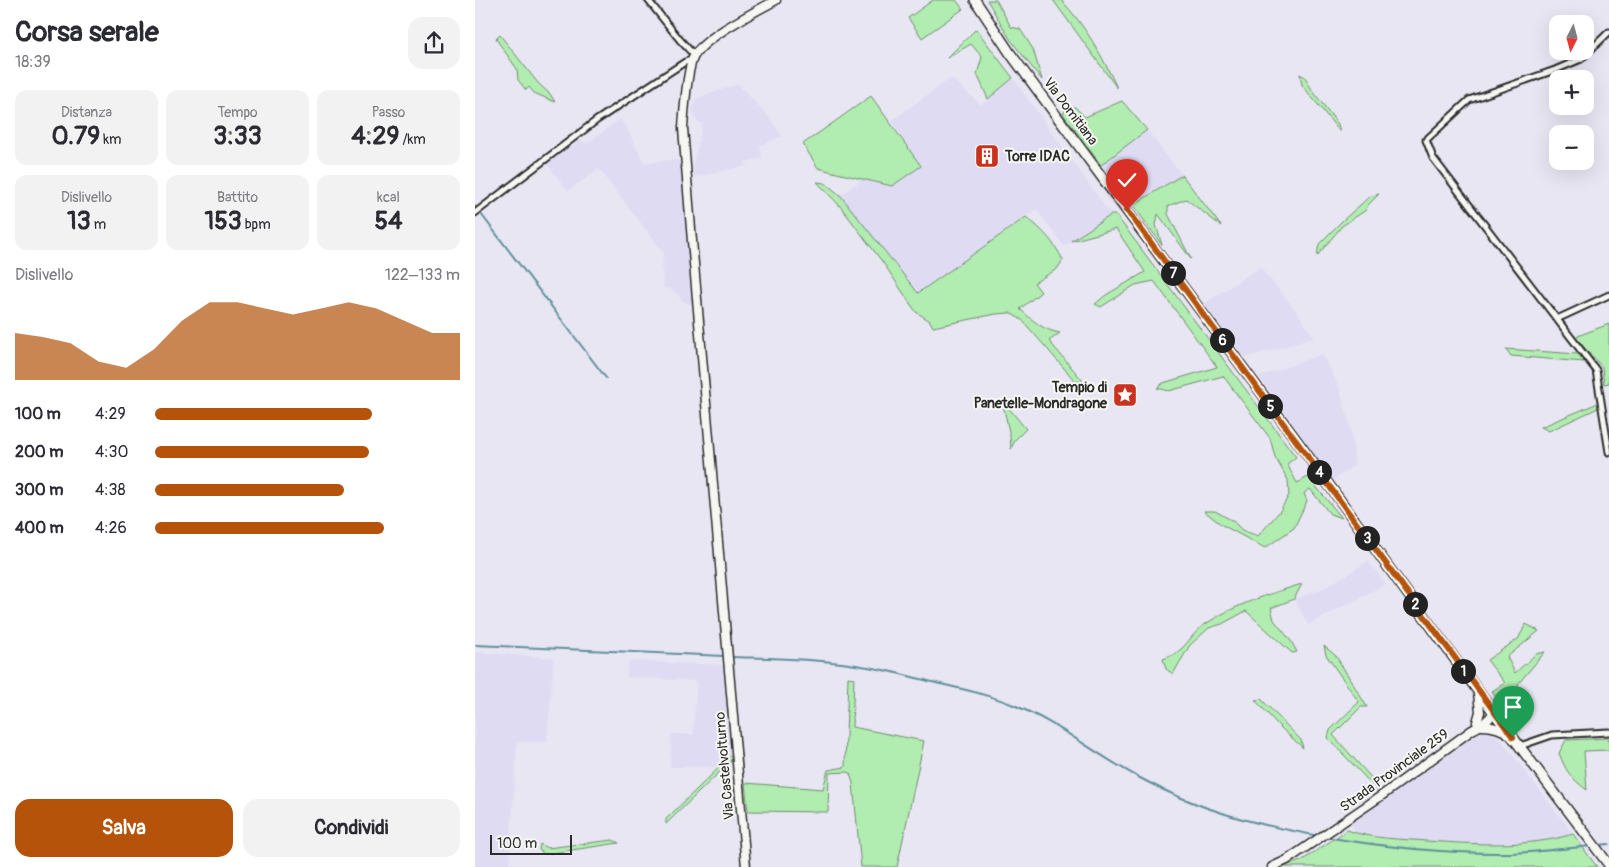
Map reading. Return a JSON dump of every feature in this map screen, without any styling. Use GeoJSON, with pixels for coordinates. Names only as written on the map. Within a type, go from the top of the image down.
{"type":"FeatureCollection","features":[{"type":"Feature","properties":{"kind":"main road","name":"Via Domitiana"},"geometry":{"type":"LineString","coordinates":[[975,0],[1010,53],[1300,445],[1478,691],[1609,865]]}},
{"type":"Feature","properties":{"kind":"street"},"geometry":{"type":"LineString","coordinates":[[648,0],[693,58]]}},
{"type":"Feature","properties":{"kind":"street"},"geometry":{"type":"LineString","coordinates":[[475,213],[597,120],[693,58],[708,42],[727,28],[776,0]]}},
{"type":"Feature","properties":{"kind":"street"},"geometry":{"type":"LineString","coordinates":[[1609,32],[1581,59],[1469,100],[1426,140],[1433,158],[1596,370],[1609,452]]}},
{"type":"Feature","properties":{"kind":"street","name":"Via Castelvolturno"},"geometry":{"type":"LineString","coordinates":[[693,58],[683,128],[745,867]]}},
{"type":"Feature","properties":{"kind":"street"},"geometry":{"type":"LineString","coordinates":[[1557,318],[1609,295]]}},
{"type":"Feature","properties":{"kind":"street"},"geometry":{"type":"LineString","coordinates":[[1478,691],[1480,702],[1479,724],[1492,726],[1513,737]]}},
{"type":"Feature","properties":{"kind":"street","name":"Strada Provinciale 259"},"geometry":{"type":"LineString","coordinates":[[1272,867],[1287,860],[1331,831],[1479,724],[1489,719],[1494,712]]}},
{"type":"Feature","properties":{"kind":"street"},"geometry":{"type":"LineString","coordinates":[[1520,746],[1552,735],[1609,732]]}},
{"type":"Feature","properties":{"kind":"shaded area"},"geometry":{"type":"Polygon","coordinates":[[[951,78],[981,105],[1013,78],[1111,215],[1064,246],[1036,209],[918,293],[840,195],[863,179],[892,186],[921,166],[891,121],[951,78]]]}},
{"type":"Feature","properties":{"kind":"shaded area"},"geometry":{"type":"Polygon","coordinates":[[[738,84],[768,116],[782,136],[760,146],[762,158],[745,162],[746,166],[694,177],[693,167],[702,124],[696,120],[692,109],[697,98],[738,84]]]}},
{"type":"Feature","properties":{"kind":"shaded area"},"geometry":{"type":"Polygon","coordinates":[[[620,119],[627,128],[644,163],[681,161],[694,306],[683,301],[670,289],[664,288],[662,266],[664,253],[599,169],[568,191],[547,164],[581,140],[586,144],[620,119]]]}},
{"type":"Feature","properties":{"kind":"shaded area"},"geometry":{"type":"Polygon","coordinates":[[[1147,130],[1182,175],[1133,205],[1101,165],[1147,130]]]}},
{"type":"Feature","properties":{"kind":"shaded area"},"geometry":{"type":"Polygon","coordinates":[[[1260,267],[1298,313],[1314,338],[1245,358],[1204,304],[1260,267]]]}},
{"type":"Feature","properties":{"kind":"shaded area"},"geometry":{"type":"Polygon","coordinates":[[[1322,354],[1339,387],[1351,430],[1355,465],[1333,480],[1259,377],[1322,354]]]}},
{"type":"Feature","properties":{"kind":"shaded area"},"geometry":{"type":"Polygon","coordinates":[[[1368,561],[1386,584],[1308,625],[1294,599],[1322,589],[1368,561]]]}},
{"type":"Feature","properties":{"kind":"shaded area"},"geometry":{"type":"Polygon","coordinates":[[[475,652],[554,658],[547,742],[517,742],[509,867],[475,867],[475,652]]]}},
{"type":"Feature","properties":{"kind":"shaded area"},"geometry":{"type":"Polygon","coordinates":[[[628,661],[724,665],[733,752],[731,756],[719,767],[670,767],[671,734],[693,734],[697,681],[627,677],[628,661]]]}},
{"type":"Feature","properties":{"kind":"shaded area"},"geometry":{"type":"Polygon","coordinates":[[[1490,732],[1499,737],[1573,834],[1555,840],[1515,843],[1465,843],[1405,840],[1356,833],[1351,824],[1470,739],[1481,733],[1490,732]]]}},
{"type":"Feature","properties":{"kind":"green space"},"geometry":{"type":"Polygon","coordinates":[[[933,0],[956,0],[963,9],[922,38],[908,18],[933,0]]]}},
{"type":"Feature","properties":{"kind":"green space"},"geometry":{"type":"Polygon","coordinates":[[[987,0],[996,0],[1011,27],[1020,29],[1033,49],[1042,80],[1010,39],[987,0]]]}},
{"type":"Feature","properties":{"kind":"green space"},"geometry":{"type":"Polygon","coordinates":[[[1053,0],[1061,0],[1086,31],[1117,88],[1053,0]]]}},
{"type":"Feature","properties":{"kind":"green space"},"geometry":{"type":"Polygon","coordinates":[[[976,29],[1013,78],[988,99],[977,74],[982,57],[971,44],[947,58],[976,29]]]}},
{"type":"Feature","properties":{"kind":"green space"},"geometry":{"type":"Polygon","coordinates":[[[500,35],[555,102],[534,93],[529,87],[526,90],[518,80],[517,69],[496,39],[500,35]]]}},
{"type":"Feature","properties":{"kind":"green space"},"geometry":{"type":"Polygon","coordinates":[[[1300,74],[1305,77],[1312,90],[1338,124],[1340,132],[1302,85],[1300,74]]]}},
{"type":"Feature","properties":{"kind":"green space"},"geometry":{"type":"Polygon","coordinates":[[[871,96],[921,166],[892,186],[818,168],[803,144],[871,96]]]}},
{"type":"Feature","properties":{"kind":"green space"},"geometry":{"type":"Polygon","coordinates":[[[1122,101],[1147,130],[1101,165],[1063,114],[1066,109],[1075,107],[1085,117],[1122,101]]]}},
{"type":"Feature","properties":{"kind":"green space"},"geometry":{"type":"Polygon","coordinates":[[[1182,175],[1221,226],[1186,199],[1168,206],[1168,214],[1191,259],[1158,214],[1156,225],[1162,245],[1133,205],[1182,175]]]}},
{"type":"Feature","properties":{"kind":"green space"},"geometry":{"type":"Polygon","coordinates":[[[817,182],[825,183],[840,195],[918,293],[1026,217],[1047,236],[1063,260],[1057,269],[1034,283],[1041,292],[1020,309],[1048,330],[1060,333],[1049,341],[1083,381],[1076,382],[1022,320],[1010,313],[996,314],[933,327],[930,321],[916,312],[884,264],[840,206],[817,182]]]}},
{"type":"Feature","properties":{"kind":"green space"},"geometry":{"type":"Polygon","coordinates":[[[1379,194],[1368,205],[1366,210],[1342,226],[1317,256],[1319,244],[1341,222],[1369,197],[1379,194]]]}},
{"type":"Feature","properties":{"kind":"green space"},"geometry":{"type":"Polygon","coordinates":[[[1111,215],[1116,215],[1296,457],[1287,464],[1297,483],[1308,477],[1342,518],[1330,514],[1310,489],[1304,493],[1307,501],[1294,528],[1265,548],[1222,525],[1204,511],[1215,511],[1233,521],[1242,530],[1258,536],[1280,511],[1289,495],[1288,480],[1275,457],[1270,438],[1223,376],[1169,391],[1157,388],[1163,383],[1217,367],[1154,281],[1135,285],[1101,307],[1095,304],[1106,295],[1145,272],[1116,229],[1071,241],[1111,215]]]}},
{"type":"Feature","properties":{"kind":"green space"},"geometry":{"type":"Polygon","coordinates":[[[1609,324],[1609,383],[1604,384],[1602,367],[1575,337],[1609,324]]]}},
{"type":"Feature","properties":{"kind":"green space"},"geometry":{"type":"Polygon","coordinates":[[[1506,349],[1578,354],[1584,362],[1511,356],[1506,349]]]}},
{"type":"Feature","properties":{"kind":"green space"},"geometry":{"type":"Polygon","coordinates":[[[1002,400],[1026,429],[1015,440],[1011,449],[1010,436],[1002,400]]]}},
{"type":"Feature","properties":{"kind":"green space"},"geometry":{"type":"Polygon","coordinates":[[[1598,403],[1598,408],[1549,431],[1541,427],[1598,403]]]}},
{"type":"Feature","properties":{"kind":"green space"},"geometry":{"type":"Polygon","coordinates":[[[1302,584],[1294,599],[1271,608],[1274,620],[1291,641],[1297,652],[1292,653],[1246,611],[1222,624],[1209,628],[1190,645],[1173,674],[1166,669],[1163,659],[1178,651],[1200,628],[1215,618],[1251,601],[1302,584]]]}},
{"type":"Feature","properties":{"kind":"green space"},"geometry":{"type":"Polygon","coordinates":[[[1526,624],[1539,631],[1507,657],[1515,673],[1536,654],[1545,652],[1518,684],[1520,704],[1524,713],[1513,723],[1492,691],[1505,683],[1487,660],[1518,639],[1526,624]]]}},
{"type":"Feature","properties":{"kind":"green space"},"geometry":{"type":"Polygon","coordinates":[[[1324,646],[1336,656],[1367,707],[1361,707],[1333,735],[1376,783],[1377,790],[1328,738],[1330,730],[1359,702],[1326,655],[1324,646]]]}},
{"type":"Feature","properties":{"kind":"green space"},"geometry":{"type":"Polygon","coordinates":[[[848,677],[854,678],[852,727],[924,741],[897,867],[861,867],[853,783],[848,772],[829,773],[828,812],[748,811],[745,783],[823,789],[828,770],[845,767],[848,677]]]}},
{"type":"Feature","properties":{"kind":"green space"},"geometry":{"type":"Polygon","coordinates":[[[1261,699],[1301,740],[1303,748],[1255,700],[1261,699]]]}},
{"type":"Feature","properties":{"kind":"green space"},"geometry":{"type":"Polygon","coordinates":[[[1609,738],[1609,750],[1584,751],[1587,790],[1570,774],[1559,753],[1566,740],[1609,738]]]}},
{"type":"Feature","properties":{"kind":"green space"},"geometry":{"type":"Polygon","coordinates":[[[733,752],[731,761],[666,824],[666,819],[733,752]]]}},
{"type":"Feature","properties":{"kind":"green space"},"geometry":{"type":"Polygon","coordinates":[[[1347,830],[1387,838],[1482,844],[1538,841],[1573,834],[1597,867],[1281,867],[1301,861],[1347,830]]]}},
{"type":"Feature","properties":{"kind":"green space"},"geometry":{"type":"Polygon","coordinates":[[[613,840],[619,843],[545,854],[539,850],[540,844],[547,848],[613,840]]]}},
{"type":"Feature","properties":{"kind":"waterway"},"geometry":{"type":"LineString","coordinates":[[481,214],[606,378]]}},
{"type":"Feature","properties":{"kind":"waterway"},"geometry":{"type":"LineString","coordinates":[[475,645],[725,656]]}},
{"type":"Feature","properties":{"kind":"waterway"},"geometry":{"type":"LineString","coordinates":[[730,657],[781,658],[845,663],[897,673],[986,695],[1032,713],[1124,769],[1184,799],[1249,821],[1319,836]]}},
{"type":"Feature","properties":{"kind":"waterway"},"geometry":{"type":"LineString","coordinates":[[1326,837],[1394,847],[1488,853],[1520,853],[1591,846]]}},
{"type":"Feature","properties":{"kind":"waterway"},"geometry":{"type":"LineString","coordinates":[[1598,845],[1609,844]]}},
{"type":"Feature","properties":{"kind":"place","name":"Torre IDAC"},"geometry":{"type":"Point","coordinates":[987,156]}},
{"type":"Feature","properties":{"kind":"place","name":"Tempio di Panetelle-Mondragone"},"geometry":{"type":"Point","coordinates":[1125,395]}},
{"type":"Feature","properties":{"kind":"route"},"geometry":{"type":"LineString","coordinates":[[1127,210],[1513,737]]}}]}
